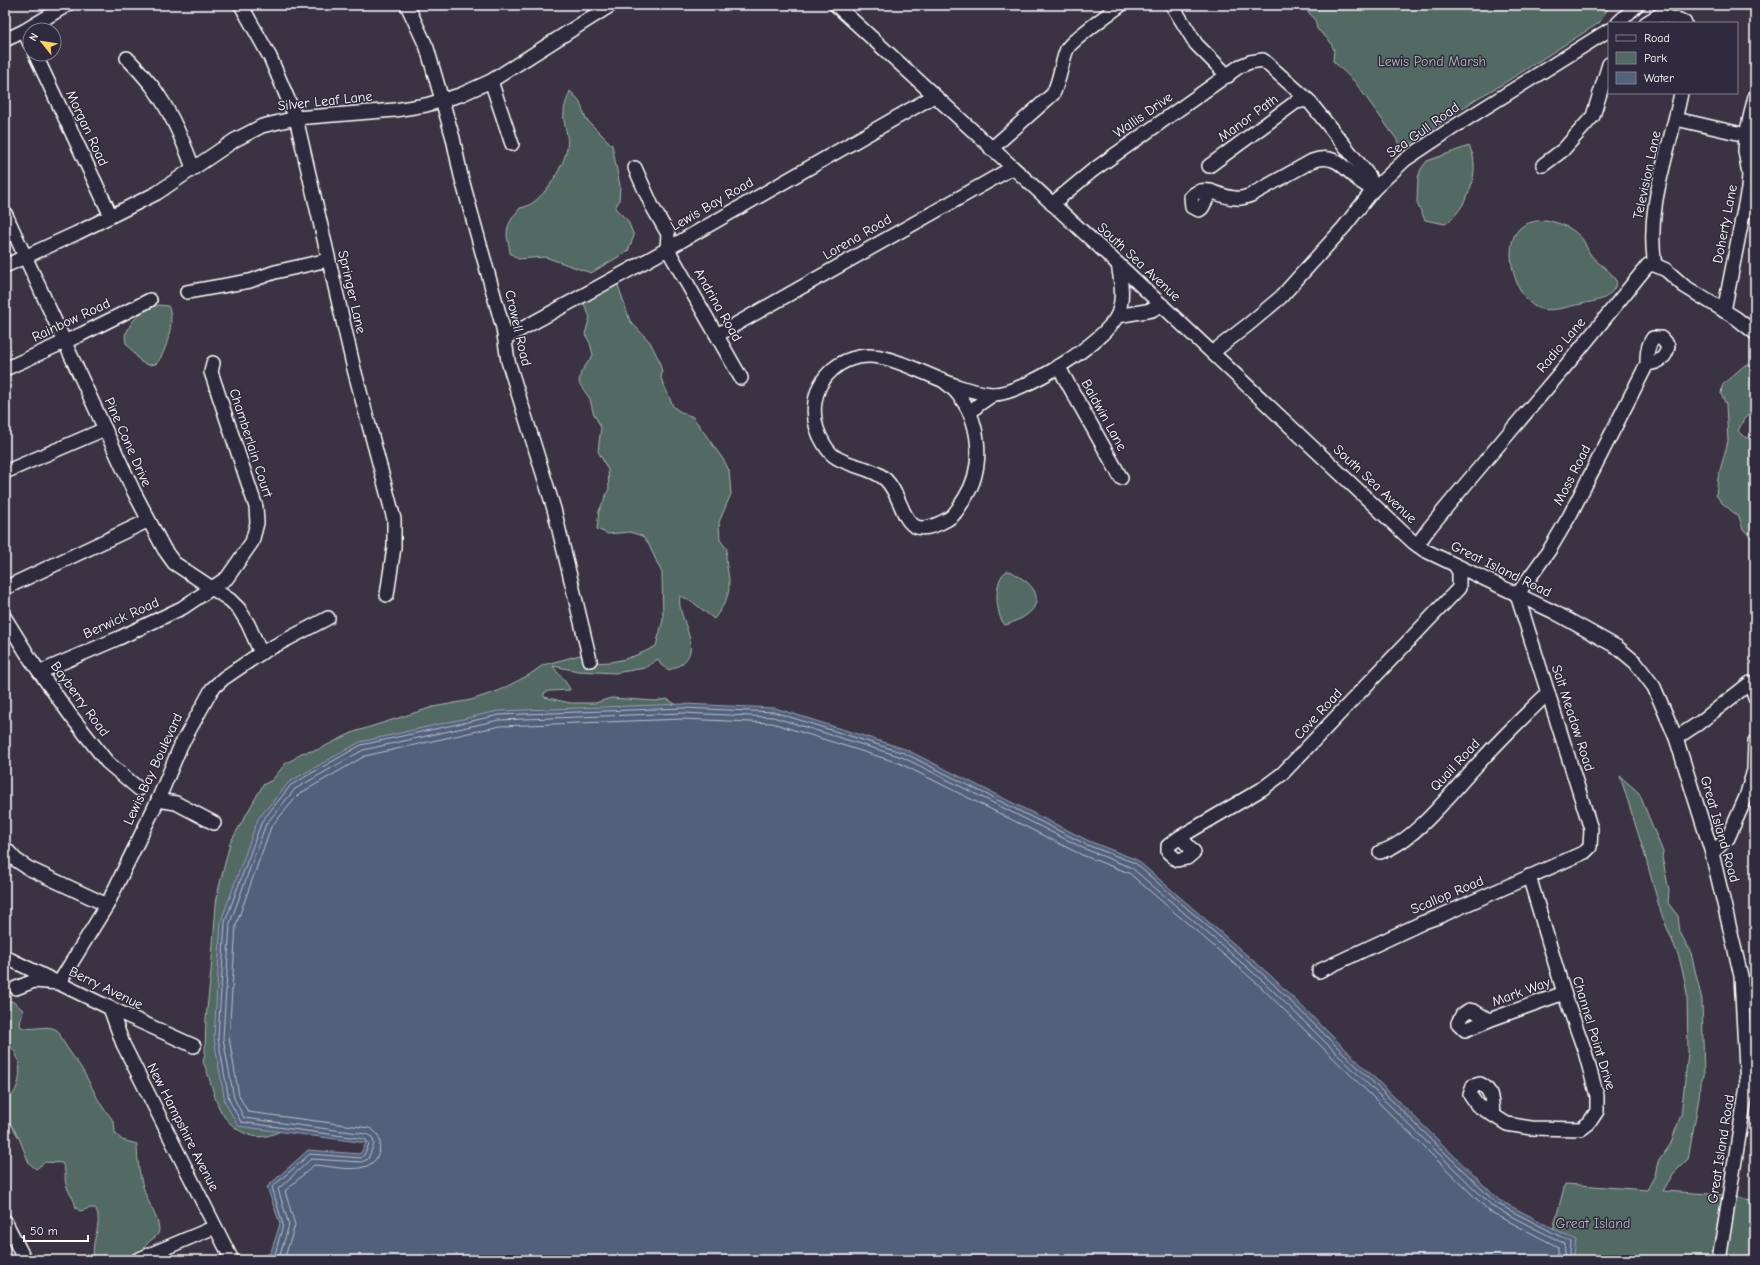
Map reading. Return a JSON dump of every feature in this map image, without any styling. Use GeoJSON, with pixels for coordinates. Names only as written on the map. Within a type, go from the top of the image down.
{"type":"FeatureCollection","features":[{"type":"Feature","properties":{"kind":"street"},"geometry":{"type":"LineString","coordinates":[[39,22],[67,5]]}},
{"type":"Feature","properties":{"kind":"street","name":"Springer Lane"},"geometry":{"type":"LineString","coordinates":[[241,5],[270,57],[296,118],[354,369],[394,519],[394,547],[387,595]]}},
{"type":"Feature","properties":{"kind":"street","name":"Crowell Road"},"geometry":{"type":"LineString","coordinates":[[407,5],[427,48],[453,138],[461,176],[496,300],[508,361],[554,509],[590,660]]}},
{"type":"Feature","properties":{"kind":"street","name":"Silver Leaf Lane"},"geometry":{"type":"LineString","coordinates":[[5,266],[157,193],[247,133],[274,122],[296,118],[395,110],[426,105],[460,95],[491,81],[611,5]]}},
{"type":"Feature","properties":{"kind":"street","name":"South Sea Avenue"},"geometry":{"type":"LineString","coordinates":[[836,5],[991,149],[1118,264],[1417,545]]}},
{"type":"Feature","properties":{"kind":"street"},"geometry":{"type":"LineString","coordinates":[[991,149],[1053,94],[1058,85],[1068,48],[1075,40],[1121,5]]}},
{"type":"Feature","properties":{"kind":"street"},"geometry":{"type":"LineString","coordinates":[[1172,5],[1196,44],[1228,76]]}},
{"type":"Feature","properties":{"kind":"street"},"geometry":{"type":"LineString","coordinates":[[1619,22],[1637,5]]}},
{"type":"Feature","properties":{"kind":"street"},"geometry":{"type":"LineString","coordinates":[[1648,22],[1659,15],[1683,22]]}},
{"type":"Feature","properties":{"kind":"street","name":"Sea Gull Road"},"geometry":{"type":"LineString","coordinates":[[1212,352],[1249,324],[1286,292],[1344,227],[1374,189],[1406,159],[1424,146],[1608,31]]}},
{"type":"Feature","properties":{"kind":"street"},"geometry":{"type":"LineString","coordinates":[[5,40],[22,32]]}},
{"type":"Feature","properties":{"kind":"street"},"geometry":{"type":"LineString","coordinates":[[128,58],[152,86],[166,109],[193,168]]}},
{"type":"Feature","properties":{"kind":"street","name":"Wallis Drive"},"geometry":{"type":"LineString","coordinates":[[1052,204],[1066,191],[1098,167],[1240,66],[1257,60],[1263,60],[1308,100]]}},
{"type":"Feature","properties":{"kind":"street","name":"Morgan Road"},"geometry":{"type":"LineString","coordinates":[[39,62],[111,216]]}},
{"type":"Feature","properties":{"kind":"street"},"geometry":{"type":"LineString","coordinates":[[1543,165],[1563,150],[1593,116],[1608,67]]}},
{"type":"Feature","properties":{"kind":"street"},"geometry":{"type":"LineString","coordinates":[[491,81],[512,144]]}},
{"type":"Feature","properties":{"kind":"street","name":"Television Lane"},"geometry":{"type":"LineString","coordinates":[[1654,265],[1652,220],[1681,94]]}},
{"type":"Feature","properties":{"kind":"street","name":"Lewis Bay Road"},"geometry":{"type":"LineString","coordinates":[[504,338],[668,248],[934,96]]}},
{"type":"Feature","properties":{"kind":"street","name":"Doherty Lane"},"geometry":{"type":"LineString","coordinates":[[1724,311],[1752,174],[1745,151],[1746,135],[1755,96]]}},
{"type":"Feature","properties":{"kind":"street"},"geometry":{"type":"LineString","coordinates":[[1308,100],[1369,176],[1374,189]]}},
{"type":"Feature","properties":{"kind":"street","name":"Manor Path"},"geometry":{"type":"LineString","coordinates":[[1209,166],[1296,102],[1308,100]]}},
{"type":"Feature","properties":{"kind":"street"},"geometry":{"type":"LineString","coordinates":[[1676,119],[1746,135]]}},
{"type":"Feature","properties":{"kind":"street"},"geometry":{"type":"LineString","coordinates":[[1211,190],[1235,198],[1243,198],[1312,161],[1324,158],[1335,161],[1345,167],[1366,186],[1374,189]]}},
{"type":"Feature","properties":{"kind":"street"},"geometry":{"type":"LineString","coordinates":[[635,168],[652,206],[668,234],[668,248]]}},
{"type":"Feature","properties":{"kind":"street","name":"Lorena Road"},"geometry":{"type":"LineString","coordinates":[[717,335],[1012,168]]}},
{"type":"Feature","properties":{"kind":"street","name":"Pine Cone Drive"},"geometry":{"type":"LineString","coordinates":[[5,213],[106,429],[147,521],[164,550],[174,563],[239,609],[248,624],[261,653]]}},
{"type":"Feature","properties":{"kind":"street","name":"Andrina Road"},"geometry":{"type":"LineString","coordinates":[[668,248],[741,378]]}},
{"type":"Feature","properties":{"kind":"street"},"geometry":{"type":"LineString","coordinates":[[187,292],[250,281],[275,272],[328,260]]}},
{"type":"Feature","properties":{"kind":"street"},"geometry":{"type":"LineString","coordinates":[[941,379],[956,391],[970,413],[978,444],[975,474],[971,488],[952,517],[928,528],[910,524],[900,508],[892,486],[884,478],[834,457],[818,433],[813,413],[822,384],[827,375],[835,367],[855,357],[871,355],[882,356],[966,388],[994,394],[1012,391],[1058,366],[1098,337],[1117,316],[1122,287],[1118,264]]}},
{"type":"Feature","properties":{"kind":"street","name":"Radio Lane"},"geometry":{"type":"LineString","coordinates":[[1417,545],[1447,506],[1534,401],[1580,349],[1644,269],[1648,265],[1654,265]]}},
{"type":"Feature","properties":{"kind":"street"},"geometry":{"type":"LineString","coordinates":[[1654,265],[1666,270],[1684,286],[1710,304],[1724,311],[1755,333]]}},
{"type":"Feature","properties":{"kind":"street","name":"Rainbow Road"},"geometry":{"type":"LineString","coordinates":[[5,369],[150,300]]}},
{"type":"Feature","properties":{"kind":"street"},"geometry":{"type":"LineString","coordinates":[[1117,316],[1152,310],[1162,305]]}},
{"type":"Feature","properties":{"kind":"street","name":"Chamberlain Court"},"geometry":{"type":"LineString","coordinates":[[211,588],[227,578],[242,558],[252,542],[257,523],[256,506],[252,492],[211,372],[213,363]]}},
{"type":"Feature","properties":{"kind":"street","name":"Moss Road"},"geometry":{"type":"LineString","coordinates":[[1517,595],[1550,549],[1570,515],[1647,364]]}},
{"type":"Feature","properties":{"kind":"street","name":"Baldwin Lane"},"geometry":{"type":"LineString","coordinates":[[1058,366],[1121,478]]}},
{"type":"Feature","properties":{"kind":"street"},"geometry":{"type":"LineString","coordinates":[[970,413],[978,405],[994,394]]}},
{"type":"Feature","properties":{"kind":"street"},"geometry":{"type":"LineString","coordinates":[[5,472],[106,429]]}},
{"type":"Feature","properties":{"kind":"street"},"geometry":{"type":"LineString","coordinates":[[5,588],[147,521]]}},
{"type":"Feature","properties":{"kind":"street","name":"Great Island Road"},"geometry":{"type":"LineString","coordinates":[[1417,545],[1482,579],[1586,628],[1626,654],[1646,674],[1654,687],[1676,738],[1712,853],[1741,976],[1747,1086],[1719,1260]]}},
{"type":"Feature","properties":{"kind":"street"},"geometry":{"type":"LineString","coordinates":[[1455,565],[1459,572],[1460,588]]}},
{"type":"Feature","properties":{"kind":"street","name":"Cove Road"},"geometry":{"type":"LineString","coordinates":[[1180,837],[1262,789],[1282,774],[1460,588],[1482,579]]}},
{"type":"Feature","properties":{"kind":"street","name":"Berwick Road"},"geometry":{"type":"LineString","coordinates":[[40,672],[120,638],[182,608],[211,588]]}},
{"type":"Feature","properties":{"kind":"street","name":"Salt Meadow Road"},"geometry":{"type":"LineString","coordinates":[[1517,595],[1592,828],[1591,842],[1587,850]]}},
{"type":"Feature","properties":{"kind":"street","name":"Bayberry Road"},"geometry":{"type":"LineString","coordinates":[[5,618],[31,660],[71,716],[107,762],[139,789]]}},
{"type":"Feature","properties":{"kind":"street","name":"Lewis Bay Boulevard"},"geometry":{"type":"LineString","coordinates":[[59,983],[107,905],[158,800],[182,745],[212,689],[224,678],[261,653],[328,618]]}},
{"type":"Feature","properties":{"kind":"street"},"geometry":{"type":"LineString","coordinates":[[1676,738],[1699,723],[1750,683],[1755,698]]}},
{"type":"Feature","properties":{"kind":"street","name":"Quail Road"},"geometry":{"type":"LineString","coordinates":[[1380,852],[1397,844],[1423,822],[1520,720],[1548,693]]}},
{"type":"Feature","properties":{"kind":"street"},"geometry":{"type":"LineString","coordinates":[[1712,853],[1728,838],[1746,797],[1754,770],[1755,741]]}},
{"type":"Feature","properties":{"kind":"street"},"geometry":{"type":"LineString","coordinates":[[158,800],[176,803],[214,823]]}},
{"type":"Feature","properties":{"kind":"street"},"geometry":{"type":"LineString","coordinates":[[5,848],[16,860],[28,868],[107,905]]}},
{"type":"Feature","properties":{"kind":"street","name":"Scallop Road"},"geometry":{"type":"LineString","coordinates":[[1319,971],[1424,922],[1587,850]]}},
{"type":"Feature","properties":{"kind":"street","name":"Channel Point Drive"},"geometry":{"type":"LineString","coordinates":[[1493,1114],[1507,1124],[1514,1126],[1565,1130],[1581,1129],[1594,1117],[1598,1105],[1594,1083],[1576,1025],[1564,993],[1530,876]]}},
{"type":"Feature","properties":{"kind":"street","name":"Berry Avenue"},"geometry":{"type":"LineString","coordinates":[[5,957],[110,1008],[194,1046]]}},
{"type":"Feature","properties":{"kind":"street"},"geometry":{"type":"LineString","coordinates":[[10,991],[25,967]]}},
{"type":"Feature","properties":{"kind":"street"},"geometry":{"type":"LineString","coordinates":[[10,991],[34,981],[59,983]]}},
{"type":"Feature","properties":{"kind":"street","name":"Mark Way"},"geometry":{"type":"LineString","coordinates":[[1489,1020],[1564,993]]}},
{"type":"Feature","properties":{"kind":"street","name":"New Hampshire Avenue"},"geometry":{"type":"LineString","coordinates":[[110,1008],[116,1030],[231,1258]]}},
{"type":"Feature","properties":{"kind":"street"},"geometry":{"type":"LineString","coordinates":[[5,1220],[25,1260]]}},
{"type":"Feature","properties":{"kind":"street"},"geometry":{"type":"LineString","coordinates":[[137,1260],[215,1227]]}},
{"type":"Feature","properties":{"kind":"green space","name":"Lewis Pond Marsh"},"geometry":{"type":"Polygon","coordinates":[[[1301,5],[1610,5],[1599,23],[1501,85],[1476,99],[1401,151],[1397,140],[1355,82],[1333,61],[1334,50],[1330,41],[1317,29],[1315,19],[1301,5]]]}},
{"type":"Feature","properties":{"kind":"green space"},"geometry":{"type":"Polygon","coordinates":[[[570,91],[579,100],[586,119],[612,145],[620,186],[619,201],[615,208],[628,221],[634,236],[628,251],[591,273],[545,257],[518,259],[510,253],[507,236],[508,226],[515,214],[520,208],[528,206],[543,193],[556,175],[565,156],[568,139],[564,116],[570,91]]]}},
{"type":"Feature","properties":{"kind":"green space"},"geometry":{"type":"Polygon","coordinates":[[[1469,146],[1473,155],[1474,166],[1473,177],[1466,200],[1453,218],[1445,224],[1425,220],[1417,203],[1418,178],[1421,169],[1427,161],[1469,146]]]}},
{"type":"Feature","properties":{"kind":"green space"},"geometry":{"type":"Polygon","coordinates":[[[1546,220],[1561,224],[1575,232],[1583,240],[1593,258],[1608,270],[1617,283],[1614,289],[1607,296],[1593,302],[1551,310],[1541,309],[1533,305],[1525,298],[1519,288],[1512,264],[1512,242],[1516,233],[1522,226],[1546,220]]]}},
{"type":"Feature","properties":{"kind":"green space"},"geometry":{"type":"Polygon","coordinates":[[[617,282],[630,321],[650,342],[659,360],[662,372],[661,378],[673,406],[679,411],[693,417],[725,462],[729,471],[731,494],[719,522],[720,540],[727,549],[726,559],[729,588],[727,598],[714,619],[690,600],[680,596],[682,616],[689,636],[690,646],[689,655],[682,663],[669,670],[661,665],[658,659],[645,668],[615,673],[578,671],[553,666],[570,690],[549,691],[544,693],[544,697],[570,703],[595,703],[611,698],[655,701],[667,699],[687,711],[283,1130],[262,1137],[253,1136],[242,1132],[225,1118],[220,1110],[203,1062],[205,1054],[206,1019],[216,904],[219,887],[230,843],[263,785],[272,780],[286,763],[301,753],[317,750],[354,732],[433,707],[471,700],[498,691],[529,675],[543,665],[580,655],[588,660],[597,662],[618,661],[629,658],[656,646],[663,620],[662,573],[648,543],[642,536],[630,532],[608,534],[597,529],[599,511],[609,489],[608,470],[598,451],[601,428],[593,412],[590,399],[579,383],[581,372],[593,355],[590,343],[585,334],[590,317],[584,304],[584,296],[617,282]]]}},
{"type":"Feature","properties":{"kind":"green space"},"geometry":{"type":"Polygon","coordinates":[[[158,305],[168,306],[171,319],[169,336],[160,359],[156,364],[148,365],[141,362],[126,343],[125,335],[132,322],[143,311],[158,305]]]}},
{"type":"Feature","properties":{"kind":"green space"},"geometry":{"type":"Polygon","coordinates":[[[1745,365],[1750,365],[1755,371],[1755,414],[1750,413],[1744,419],[1738,431],[1743,436],[1754,440],[1751,448],[1755,452],[1755,542],[1743,529],[1739,517],[1722,503],[1716,495],[1718,478],[1728,441],[1726,404],[1721,394],[1722,387],[1724,383],[1745,365]]]}},
{"type":"Feature","properties":{"kind":"green space"},"geometry":{"type":"Polygon","coordinates":[[[1007,571],[1013,572],[1028,583],[1035,593],[1036,599],[1032,610],[1027,615],[1005,625],[999,613],[997,597],[999,581],[1002,575],[1007,571]]]}},
{"type":"Feature","properties":{"kind":"green space","name":"Great Island"},"geometry":{"type":"Polygon","coordinates":[[[1620,776],[1639,793],[1663,852],[1662,857],[1669,890],[1668,903],[1678,916],[1680,932],[1691,953],[1702,1000],[1704,1076],[1700,1083],[1699,1098],[1688,1159],[1673,1174],[1663,1191],[1726,1195],[1755,1201],[1755,1260],[1545,1260],[1565,1184],[1647,1190],[1655,1175],[1658,1162],[1670,1145],[1681,1115],[1688,1053],[1687,995],[1685,982],[1679,957],[1661,913],[1644,852],[1620,776]]]}},
{"type":"Feature","properties":{"kind":"green space"},"geometry":{"type":"Polygon","coordinates":[[[12,1001],[23,1010],[20,1024],[21,1027],[46,1027],[55,1029],[59,1032],[104,1109],[109,1114],[114,1125],[115,1133],[122,1140],[137,1144],[138,1164],[142,1185],[156,1217],[159,1229],[157,1236],[145,1246],[142,1260],[95,1260],[93,1247],[98,1227],[98,1214],[95,1208],[80,1211],[76,1208],[65,1181],[62,1163],[45,1162],[36,1169],[29,1163],[19,1138],[5,1114],[5,1101],[11,1097],[20,1075],[18,1058],[15,1051],[10,1046],[5,1047],[5,1002],[12,1001]]]}},
{"type":"Feature","properties":{"kind":"water"},"geometry":{"type":"Polygon","coordinates":[[[683,704],[775,708],[905,749],[1089,841],[1137,860],[1270,975],[1499,1200],[1576,1240],[1573,1260],[258,1260],[271,1252],[280,1224],[267,1187],[308,1150],[360,1154],[366,1143],[238,1126],[225,1102],[214,1039],[221,921],[258,819],[289,782],[360,742],[498,711],[683,704]]]}}]}
